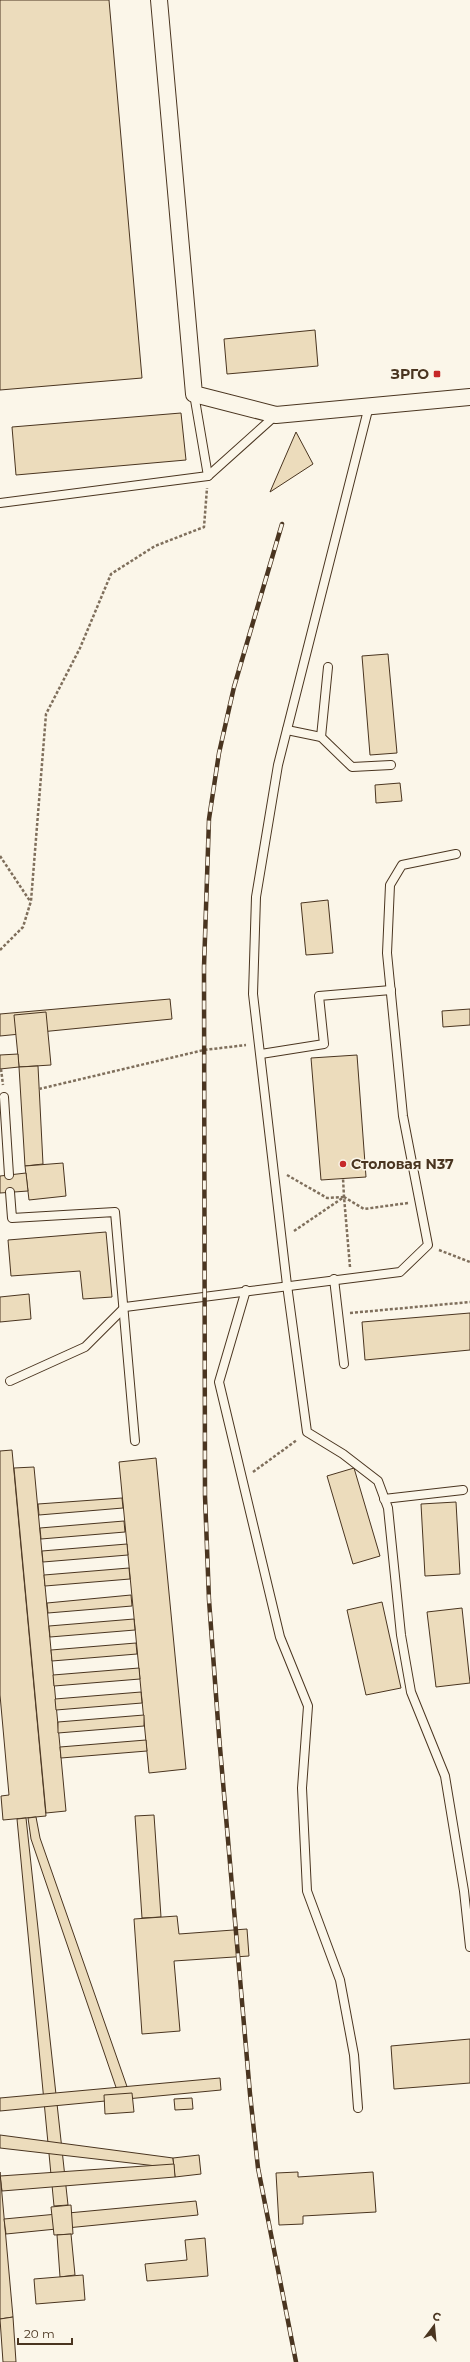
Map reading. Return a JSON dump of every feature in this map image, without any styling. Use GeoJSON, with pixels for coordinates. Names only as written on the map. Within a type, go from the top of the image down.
{"type":"FeatureCollection","features":[{"type":"Feature","properties":{"kind":"street"},"geometry":{"type":"LineString","coordinates":[[160,0],[194,394],[276,414],[470,397]]}},
{"type":"Feature","properties":{"kind":"lane"},"geometry":{"type":"LineString","coordinates":[[194,394],[208,476]]}},
{"type":"Feature","properties":{"kind":"lane"},"geometry":{"type":"LineString","coordinates":[[369,406],[278,765],[256,897],[253,994],[260,1043],[287,1285],[307,1432],[343,1454],[378,1481],[388,1508],[401,1635],[411,1692],[444,1776],[464,1891],[470,1948]]}},
{"type":"Feature","properties":{"kind":"lane"},"geometry":{"type":"LineString","coordinates":[[0,503],[208,476],[276,414]]}},
{"type":"Feature","properties":{"kind":"lane"},"geometry":{"type":"LineString","coordinates":[[321,738],[328,667]]}},
{"type":"Feature","properties":{"kind":"lane"},"geometry":{"type":"LineString","coordinates":[[287,730],[321,738],[352,767],[391,765]]}},
{"type":"Feature","properties":{"kind":"lane"},"geometry":{"type":"LineString","coordinates":[[10,1381],[85,1347],[125,1307],[246,1290],[400,1272],[428,1246],[403,1116],[387,954],[390,885],[402,865],[456,854]]}},
{"type":"Feature","properties":{"kind":"lane"},"geometry":{"type":"LineString","coordinates":[[261,1054],[324,1044],[319,996],[391,990]]}},
{"type":"Feature","properties":{"kind":"lane"},"geometry":{"type":"LineString","coordinates":[[4,1097],[9,1175]]}},
{"type":"Feature","properties":{"kind":"lane"},"geometry":{"type":"LineString","coordinates":[[10,1192],[12,1218],[115,1212],[125,1307],[135,1441]]}},
{"type":"Feature","properties":{"kind":"lane"},"geometry":{"type":"LineString","coordinates":[[334,1280],[344,1364]]}},
{"type":"Feature","properties":{"kind":"lane"},"geometry":{"type":"LineString","coordinates":[[246,1290],[219,1382],[280,1637],[308,1706],[302,1788],[308,1891],[340,1980],[354,2055],[358,2108]]}},
{"type":"Feature","properties":{"kind":"lane"},"geometry":{"type":"LineString","coordinates":[[384,1499],[463,1490]]}},
{"type":"Feature","properties":{"kind":"path"},"geometry":{"type":"LineString","coordinates":[[0,950],[23,927],[31,901],[46,714],[80,648],[110,574],[155,546],[204,527],[208,476]]}},
{"type":"Feature","properties":{"kind":"path"},"geometry":{"type":"LineString","coordinates":[[0,856],[31,901]]}},
{"type":"Feature","properties":{"kind":"path"},"geometry":{"type":"LineString","coordinates":[[39,1089],[204,1050],[260,1043]]}},
{"type":"Feature","properties":{"kind":"path"},"geometry":{"type":"LineString","coordinates":[[274,1168],[327,1198],[344,1197],[364,1209],[419,1202]]}},
{"type":"Feature","properties":{"kind":"path"},"geometry":{"type":"LineString","coordinates":[[343,1178],[351,1277]]}},
{"type":"Feature","properties":{"kind":"path"},"geometry":{"type":"LineString","coordinates":[[282,1239],[344,1197]]}},
{"type":"Feature","properties":{"kind":"path"},"geometry":{"type":"LineString","coordinates":[[428,1246],[470,1262]]}},
{"type":"Feature","properties":{"kind":"path"},"geometry":{"type":"LineString","coordinates":[[338,1314],[470,1302]]}},
{"type":"Feature","properties":{"kind":"path"},"geometry":{"type":"LineString","coordinates":[[242,1479],[295,1442]]}},
{"type":"Feature","properties":{"kind":"building"},"geometry":{"type":"Polygon","coordinates":[[[0,0],[109,0],[142,378],[0,390],[0,0]]]}},
{"type":"Feature","properties":{"kind":"building"},"geometry":{"type":"Polygon","coordinates":[[[315,330],[318,366],[227,374],[224,339],[315,330]]]}},
{"type":"Feature","properties":{"kind":"building"},"geometry":{"type":"Polygon","coordinates":[[[181,413],[186,460],[16,475],[12,427],[181,413]]]}},
{"type":"Feature","properties":{"kind":"building"},"geometry":{"type":"Polygon","coordinates":[[[296,432],[313,464],[270,492],[296,432]]]}},
{"type":"Feature","properties":{"kind":"building"},"geometry":{"type":"Polygon","coordinates":[[[388,654],[397,753],[370,755],[362,656],[388,654]]]}},
{"type":"Feature","properties":{"kind":"building"},"geometry":{"type":"Polygon","coordinates":[[[400,783],[402,801],[376,803],[375,785],[400,783]]]}},
{"type":"Feature","properties":{"kind":"building"},"geometry":{"type":"Polygon","coordinates":[[[328,900],[333,953],[306,955],[301,903],[328,900]]]}},
{"type":"Feature","properties":{"kind":"building"},"geometry":{"type":"Polygon","coordinates":[[[170,999],[172,1019],[0,1036],[0,1014],[170,999]]]}},
{"type":"Feature","properties":{"kind":"building"},"geometry":{"type":"Polygon","coordinates":[[[470,1009],[470,1025],[443,1027],[442,1011],[470,1009]]]}},
{"type":"Feature","properties":{"kind":"building"},"geometry":{"type":"Polygon","coordinates":[[[46,1012],[51,1065],[19,1067],[14,1015],[46,1012]]]}},
{"type":"Feature","properties":{"kind":"building"},"geometry":{"type":"Polygon","coordinates":[[[18,1054],[19,1067],[0,1069],[0,1055],[18,1054]]]}},
{"type":"Feature","properties":{"kind":"building"},"geometry":{"type":"Polygon","coordinates":[[[357,1055],[366,1177],[321,1180],[311,1058],[357,1055]]]}},
{"type":"Feature","properties":{"kind":"building"},"geometry":{"type":"Polygon","coordinates":[[[38,1066],[43,1164],[25,1166],[19,1067],[38,1066]]]}},
{"type":"Feature","properties":{"kind":"building"},"geometry":{"type":"Polygon","coordinates":[[[63,1163],[66,1196],[29,1200],[25,1166],[63,1163]]]}},
{"type":"Feature","properties":{"kind":"building"},"geometry":{"type":"Polygon","coordinates":[[[26,1173],[28,1191],[0,1193],[0,1176],[26,1173]]]}},
{"type":"Feature","properties":{"kind":"building"},"geometry":{"type":"Polygon","coordinates":[[[106,1232],[112,1297],[83,1299],[80,1271],[11,1276],[8,1240],[106,1232]]]}},
{"type":"Feature","properties":{"kind":"building"},"geometry":{"type":"Polygon","coordinates":[[[29,1294],[31,1319],[0,1322],[0,1297],[29,1294]]]}},
{"type":"Feature","properties":{"kind":"building"},"geometry":{"type":"Polygon","coordinates":[[[470,1313],[470,1350],[365,1360],[362,1322],[470,1313]]]}},
{"type":"Feature","properties":{"kind":"building"},"geometry":{"type":"Polygon","coordinates":[[[12,1450],[46,1816],[3,1820],[1,1796],[9,1795],[0,1695],[0,1451],[12,1450]]]}},
{"type":"Feature","properties":{"kind":"building"},"geometry":{"type":"Polygon","coordinates":[[[156,1458],[186,1769],[149,1773],[119,1462],[156,1458]]]}},
{"type":"Feature","properties":{"kind":"building"},"geometry":{"type":"Polygon","coordinates":[[[34,1467],[66,1811],[46,1813],[14,1468],[34,1467]]]}},
{"type":"Feature","properties":{"kind":"building"},"geometry":{"type":"Polygon","coordinates":[[[354,1468],[380,1556],[353,1564],[327,1476],[354,1468]]]}},
{"type":"Feature","properties":{"kind":"building"},"geometry":{"type":"Polygon","coordinates":[[[122,1498],[123,1508],[39,1515],[38,1504],[122,1498]]]}},
{"type":"Feature","properties":{"kind":"building"},"geometry":{"type":"Polygon","coordinates":[[[456,1502],[460,1574],[425,1576],[421,1504],[456,1502]]]}},
{"type":"Feature","properties":{"kind":"building"},"geometry":{"type":"Polygon","coordinates":[[[124,1521],[125,1532],[41,1539],[40,1528],[124,1521]]]}},
{"type":"Feature","properties":{"kind":"building"},"geometry":{"type":"Polygon","coordinates":[[[127,1544],[128,1555],[43,1562],[42,1551],[127,1544]]]}},
{"type":"Feature","properties":{"kind":"building"},"geometry":{"type":"Polygon","coordinates":[[[129,1568],[130,1579],[45,1586],[44,1575],[129,1568]]]}},
{"type":"Feature","properties":{"kind":"building"},"geometry":{"type":"Polygon","coordinates":[[[131,1595],[132,1606],[48,1613],[47,1603],[131,1595]]]}},
{"type":"Feature","properties":{"kind":"building"},"geometry":{"type":"Polygon","coordinates":[[[382,1602],[401,1688],[366,1695],[347,1610],[382,1602]]]}},
{"type":"Feature","properties":{"kind":"building"},"geometry":{"type":"Polygon","coordinates":[[[462,1608],[470,1683],[436,1687],[427,1612],[462,1608]]]}},
{"type":"Feature","properties":{"kind":"building"},"geometry":{"type":"Polygon","coordinates":[[[134,1619],[135,1630],[50,1637],[49,1626],[134,1619]]]}},
{"type":"Feature","properties":{"kind":"building"},"geometry":{"type":"Polygon","coordinates":[[[136,1643],[137,1654],[52,1661],[51,1650],[136,1643]]]}},
{"type":"Feature","properties":{"kind":"building"},"geometry":{"type":"Polygon","coordinates":[[[139,1668],[140,1679],[54,1686],[53,1675],[139,1668]]]}},
{"type":"Feature","properties":{"kind":"building"},"geometry":{"type":"Polygon","coordinates":[[[141,1692],[142,1703],[56,1710],[55,1699],[141,1692]]]}},
{"type":"Feature","properties":{"kind":"building"},"geometry":{"type":"Polygon","coordinates":[[[144,1715],[144,1726],[58,1733],[58,1722],[144,1715]]]}},
{"type":"Feature","properties":{"kind":"building"},"geometry":{"type":"Polygon","coordinates":[[[146,1740],[147,1751],[61,1758],[60,1747],[146,1740]]]}},
{"type":"Feature","properties":{"kind":"building"},"geometry":{"type":"Polygon","coordinates":[[[154,1815],[161,1917],[142,1918],[135,1816],[154,1815]]]}},
{"type":"Feature","properties":{"kind":"building"},"geometry":{"type":"Polygon","coordinates":[[[36,1817],[40,1838],[131,2098],[120,2099],[31,1839],[28,1818],[36,1817]]]}},
{"type":"Feature","properties":{"kind":"building"},"geometry":{"type":"Polygon","coordinates":[[[26,1818],[68,2205],[54,2206],[17,1819],[26,1818]]]}},
{"type":"Feature","properties":{"kind":"building"},"geometry":{"type":"Polygon","coordinates":[[[177,1916],[179,1934],[247,1929],[249,1956],[174,1961],[180,2031],[142,2034],[134,1919],[177,1916]]]}},
{"type":"Feature","properties":{"kind":"building"},"geometry":{"type":"Polygon","coordinates":[[[470,2039],[470,2083],[394,2089],[391,2046],[470,2039]]]}},
{"type":"Feature","properties":{"kind":"building"},"geometry":{"type":"Polygon","coordinates":[[[220,2078],[221,2090],[0,2111],[0,2098],[220,2078]]]}},
{"type":"Feature","properties":{"kind":"building"},"geometry":{"type":"Polygon","coordinates":[[[132,2093],[134,2112],[105,2114],[104,2095],[132,2093]]]}},
{"type":"Feature","properties":{"kind":"building"},"geometry":{"type":"Polygon","coordinates":[[[192,2098],[193,2109],[175,2110],[174,2099],[192,2098]]]}},
{"type":"Feature","properties":{"kind":"building"},"geometry":{"type":"Polygon","coordinates":[[[0,2135],[173,2158],[174,2168],[0,2148],[0,2135]]]}},
{"type":"Feature","properties":{"kind":"building"},"geometry":{"type":"Polygon","coordinates":[[[199,2155],[201,2174],[175,2177],[173,2158],[199,2155]]]}},
{"type":"Feature","properties":{"kind":"building"},"geometry":{"type":"Polygon","coordinates":[[[174,2164],[175,2177],[2,2191],[0,2176],[174,2164]]]}},
{"type":"Feature","properties":{"kind":"building"},"geometry":{"type":"Polygon","coordinates":[[[0,2172],[13,2317],[0,2319],[0,2172]]]}},
{"type":"Feature","properties":{"kind":"building"},"geometry":{"type":"Polygon","coordinates":[[[298,2172],[298,2177],[373,2172],[376,2212],[303,2216],[303,2224],[279,2225],[276,2173],[298,2172]]]}},
{"type":"Feature","properties":{"kind":"building"},"geometry":{"type":"Polygon","coordinates":[[[196,2201],[198,2215],[6,2234],[4,2219],[196,2201]]]}},
{"type":"Feature","properties":{"kind":"building"},"geometry":{"type":"Polygon","coordinates":[[[71,2205],[73,2234],[54,2235],[51,2207],[71,2205]]]}},
{"type":"Feature","properties":{"kind":"building"},"geometry":{"type":"Polygon","coordinates":[[[71,2234],[75,2275],[60,2277],[57,2235],[71,2234]]]}},
{"type":"Feature","properties":{"kind":"building"},"geometry":{"type":"Polygon","coordinates":[[[205,2238],[208,2276],[147,2281],[145,2264],[187,2260],[185,2240],[205,2238]]]}},
{"type":"Feature","properties":{"kind":"building"},"geometry":{"type":"Polygon","coordinates":[[[83,2275],[85,2300],[36,2304],[34,2279],[83,2275]]]}},
{"type":"Feature","properties":{"kind":"building"},"geometry":{"type":"Polygon","coordinates":[[[13,2317],[16,2362],[3,2362],[0,2319],[13,2317]]]}},
{"type":"Feature","properties":{"kind":"railway"},"geometry":{"type":"LineString","coordinates":[[282,524],[234,687],[219,753],[209,819],[204,967],[205,1496],[209,1600],[219,1736],[250,2094],[258,2168],[296,2362]]}},
{"type":"Feature","properties":{"kind":"place","name":"ЗРГО"},"geometry":{"type":"Point","coordinates":[437,374]}},
{"type":"Feature","properties":{"kind":"place","name":"Столовая N37"},"geometry":{"type":"Point","coordinates":[343,1164]}}]}
